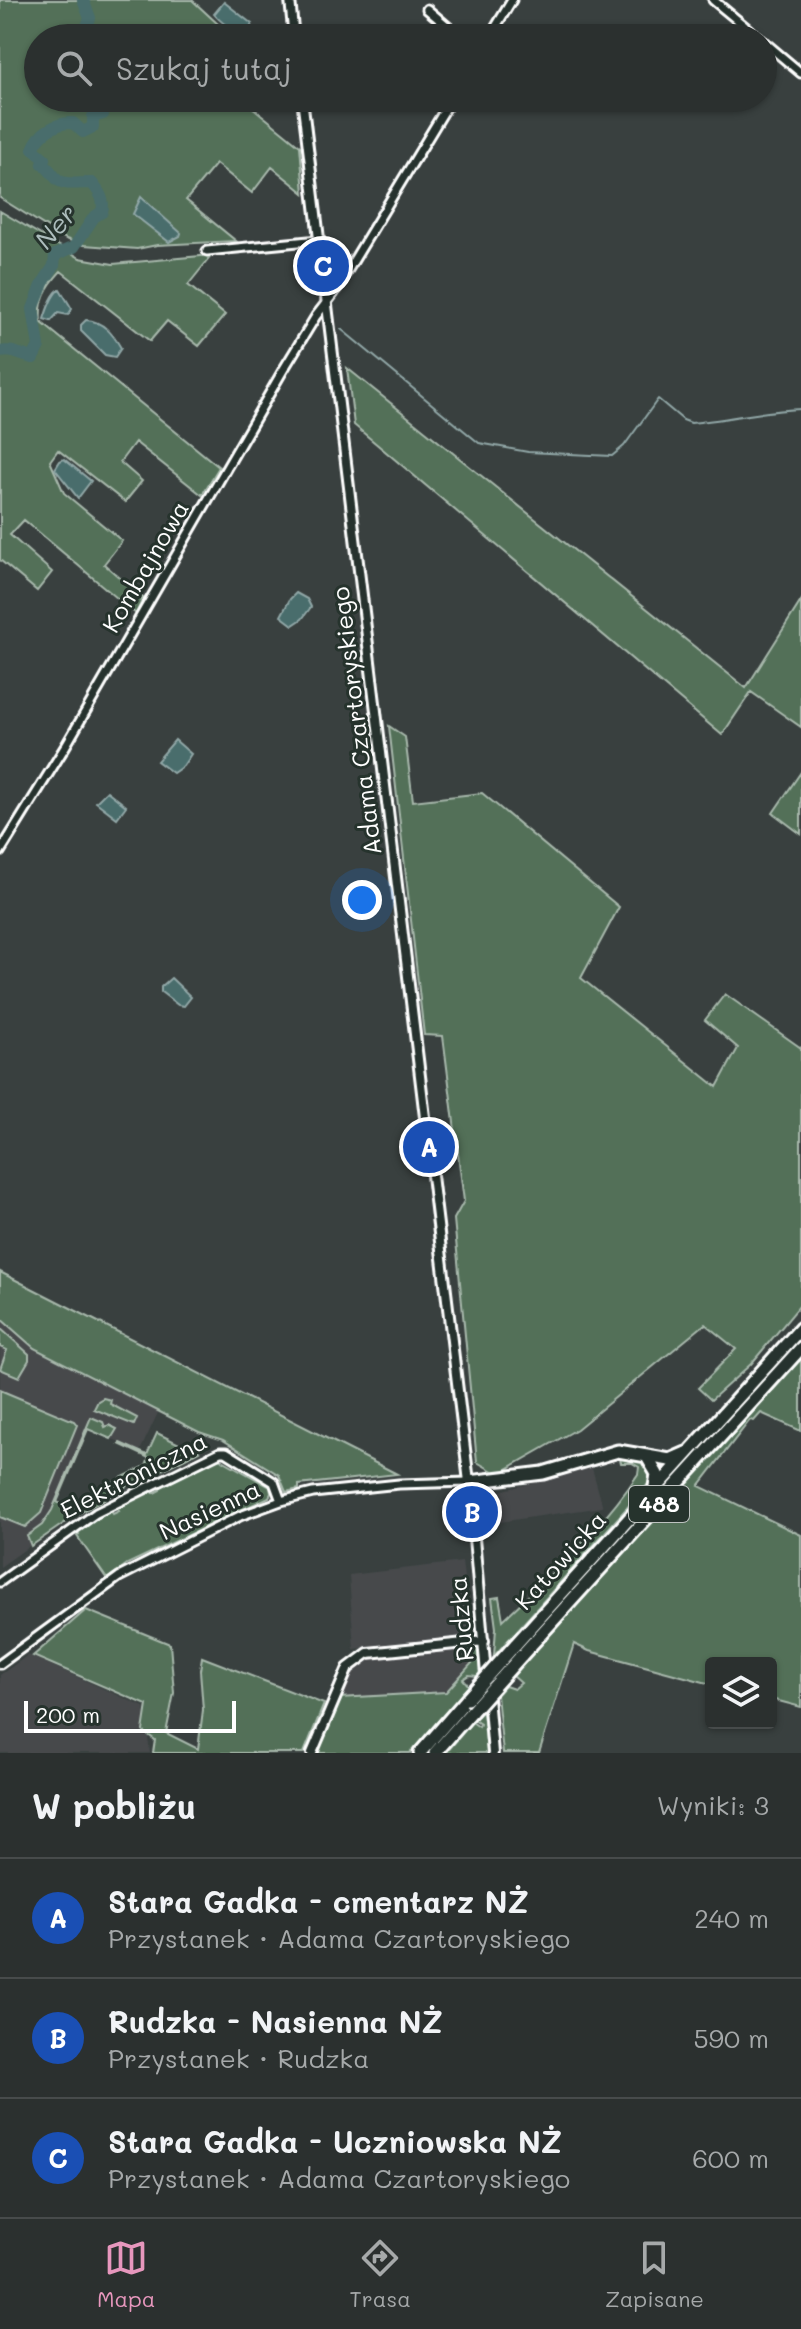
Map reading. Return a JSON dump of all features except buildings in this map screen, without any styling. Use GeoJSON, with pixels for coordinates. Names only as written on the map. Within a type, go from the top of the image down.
{"type":"FeatureCollection","features":[{"type":"Feature","properties":{"kind":"main road","name":"Katowicka"},"geometry":{"type":"LineString","coordinates":[[437,1753],[518,1650],[801,1328]]}},
{"type":"Feature","properties":{"kind":"main road","name":"Katowicka"},"geometry":{"type":"LineString","coordinates":[[420,1753],[467,1699],[518,1650],[801,1348]]}},
{"type":"Feature","properties":{"kind":"main road"},"geometry":{"type":"LineString","coordinates":[[469,1482],[543,1473],[618,1451],[670,1460],[691,1451]]}},
{"type":"Feature","properties":{"kind":"main road"},"geometry":{"type":"LineString","coordinates":[[647,1457],[657,1474],[654,1493]]}},
{"type":"Feature","properties":{"kind":"street"},"geometry":{"type":"LineString","coordinates":[[290,0],[293,24]]}},
{"type":"Feature","properties":{"kind":"street"},"geometry":{"type":"LineString","coordinates":[[497,24],[512,0]]}},
{"type":"Feature","properties":{"kind":"street"},"geometry":{"type":"LineString","coordinates":[[713,0],[742,24]]}},
{"type":"Feature","properties":{"kind":"street"},"geometry":{"type":"LineString","coordinates":[[427,9],[445,24]]}},
{"type":"Feature","properties":{"kind":"street"},"geometry":{"type":"LineString","coordinates":[[777,53],[801,73]]}},
{"type":"Feature","properties":{"kind":"street","name":"Adama Czartoryskiego"},"geometry":{"type":"LineString","coordinates":[[304,112],[469,1482]]}},
{"type":"Feature","properties":{"kind":"street","name":"Kombajnowa"},"geometry":{"type":"LineString","coordinates":[[0,852],[65,747],[282,372],[443,112]]}},
{"type":"Feature","properties":{"kind":"street"},"geometry":{"type":"LineString","coordinates":[[207,251],[319,240]]}},
{"type":"Feature","properties":{"kind":"street","name":"Elektroniczna"},"geometry":{"type":"LineString","coordinates":[[0,1582],[96,1513],[220,1452],[226,1452],[274,1482],[281,1501]]}},
{"type":"Feature","properties":{"kind":"street","name":"Nasienna"},"geometry":{"type":"LineString","coordinates":[[0,1664],[119,1577],[189,1540],[281,1501],[334,1490],[469,1482]]}},
{"type":"Feature","properties":{"kind":"street","name":"Rudzka"},"geometry":{"type":"LineString","coordinates":[[469,1482],[493,1753]]}},
{"type":"Feature","properties":{"kind":"street"},"geometry":{"type":"LineString","coordinates":[[312,1753],[348,1668],[356,1660],[368,1653],[484,1641]]}},
{"type":"Feature","properties":{"kind":"shaded area"},"geometry":{"type":"Polygon","coordinates":[[[0,1272],[181,1364],[140,1451],[87,1428],[47,1521],[48,1533],[0,1567],[0,1272]]]}},
{"type":"Feature","properties":{"kind":"shaded area"},"geometry":{"type":"Polygon","coordinates":[[[592,1468],[603,1507],[486,1524],[483,1497],[488,1494],[592,1468]]]}},
{"type":"Feature","properties":{"kind":"shaded area"},"geometry":{"type":"Polygon","coordinates":[[[462,1562],[472,1638],[354,1649],[349,1575],[462,1562]]]}},
{"type":"Feature","properties":{"kind":"shaded area"},"geometry":{"type":"Polygon","coordinates":[[[466,1645],[471,1647],[473,1662],[446,1692],[339,1698],[352,1667],[367,1657],[466,1645]]]}},
{"type":"Feature","properties":{"kind":"shaded area"},"geometry":{"type":"Polygon","coordinates":[[[28,1655],[144,1707],[150,1753],[0,1753],[0,1675],[28,1655]]]}},
{"type":"Feature","properties":{"kind":"green space"},"geometry":{"type":"Polygon","coordinates":[[[0,0],[192,0],[218,24],[24,24],[24,112],[258,112],[300,146],[304,193],[272,167],[252,193],[216,164],[186,200],[236,241],[137,249],[84,245],[66,239],[0,198],[0,0]]]}},
{"type":"Feature","properties":{"kind":"green space"},"geometry":{"type":"Polygon","coordinates":[[[0,211],[80,258],[113,264],[212,255],[188,285],[225,315],[199,346],[167,321],[150,341],[61,271],[42,300],[41,322],[219,467],[202,495],[135,442],[120,462],[142,481],[125,502],[58,450],[50,461],[64,493],[122,541],[104,564],[143,598],[136,614],[24,520],[10,535],[52,572],[37,591],[0,560],[0,211]]]}},
{"type":"Feature","properties":{"kind":"green space"},"geometry":{"type":"Polygon","coordinates":[[[347,368],[746,688],[801,601],[801,727],[751,692],[722,735],[354,425],[347,368]]]}},
{"type":"Feature","properties":{"kind":"green space"},"geometry":{"type":"Polygon","coordinates":[[[389,726],[405,737],[413,801],[482,793],[619,907],[581,978],[717,1087],[738,1048],[705,1020],[725,994],[801,1048],[801,1304],[751,1364],[711,1400],[698,1388],[736,1349],[705,1324],[577,1429],[498,1474],[477,1462],[454,1219],[464,1201],[443,1036],[424,1035],[389,726]]]}},
{"type":"Feature","properties":{"kind":"green space"},"geometry":{"type":"Polygon","coordinates":[[[801,772],[801,834],[773,813],[801,772]]]}},
{"type":"Feature","properties":{"kind":"green space"},"geometry":{"type":"Polygon","coordinates":[[[0,1272],[397,1474],[299,1485],[299,1489],[286,1492],[279,1475],[223,1440],[199,1432],[34,1348],[0,1318],[0,1272]]]}},
{"type":"Feature","properties":{"kind":"green space"},"geometry":{"type":"Polygon","coordinates":[[[0,1328],[29,1354],[19,1377],[0,1369],[7,1350],[0,1347],[0,1328]]]}},
{"type":"Feature","properties":{"kind":"green space"},"geometry":{"type":"Polygon","coordinates":[[[801,1355],[801,1431],[761,1413],[754,1421],[750,1420],[699,1486],[801,1535],[801,1707],[777,1701],[777,1657],[705,1657],[705,1682],[589,1651],[574,1644],[539,1753],[503,1753],[497,1695],[505,1686],[514,1689],[521,1683],[513,1676],[801,1355]]]}},
{"type":"Feature","properties":{"kind":"green space"},"geometry":{"type":"Polygon","coordinates":[[[0,1390],[74,1421],[77,1425],[41,1513],[25,1527],[0,1517],[0,1390]]]}},
{"type":"Feature","properties":{"kind":"green space"},"geometry":{"type":"Polygon","coordinates":[[[103,1398],[137,1418],[134,1425],[94,1409],[103,1398]]]}},
{"type":"Feature","properties":{"kind":"green space"},"geometry":{"type":"Polygon","coordinates":[[[91,1417],[103,1422],[105,1427],[109,1425],[117,1429],[111,1439],[88,1429],[57,1502],[68,1508],[114,1482],[118,1491],[31,1546],[27,1536],[42,1525],[52,1510],[91,1417]]]}},
{"type":"Feature","properties":{"kind":"green space"},"geometry":{"type":"Polygon","coordinates":[[[157,1433],[185,1447],[194,1445],[199,1451],[160,1471],[158,1464],[153,1466],[156,1472],[125,1487],[121,1478],[146,1466],[149,1458],[119,1444],[147,1455],[157,1433]]]}},
{"type":"Feature","properties":{"kind":"green space"},"geometry":{"type":"Polygon","coordinates":[[[619,1455],[643,1459],[653,1473],[650,1482],[494,1656],[496,1628],[492,1598],[499,1597],[503,1620],[592,1532],[638,1474],[639,1467],[621,1463],[619,1455]]]}},
{"type":"Feature","properties":{"kind":"green space"},"geometry":{"type":"Polygon","coordinates":[[[219,1458],[270,1487],[269,1497],[127,1564],[107,1579],[77,1536],[77,1531],[219,1458]]]}},
{"type":"Feature","properties":{"kind":"green space"},"geometry":{"type":"Polygon","coordinates":[[[86,1610],[170,1644],[174,1693],[166,1733],[198,1749],[203,1710],[202,1657],[324,1704],[304,1753],[153,1753],[155,1740],[143,1731],[147,1705],[33,1656],[86,1610]]]}},
{"type":"Feature","properties":{"kind":"green space"},"geometry":{"type":"Polygon","coordinates":[[[471,1647],[477,1647],[480,1672],[477,1676],[469,1675],[463,1679],[469,1686],[410,1753],[316,1753],[339,1698],[446,1692],[473,1662],[471,1647]]]}},
{"type":"Feature","properties":{"kind":"green space"},"geometry":{"type":"Polygon","coordinates":[[[483,1711],[487,1753],[446,1753],[472,1722],[479,1727],[480,1724],[474,1720],[483,1711]]]}},
{"type":"Feature","properties":{"kind":"water"},"geometry":{"type":"Polygon","coordinates":[[[224,2],[252,24],[225,24],[214,14],[224,2]]]}},
{"type":"Feature","properties":{"kind":"water"},"geometry":{"type":"Polygon","coordinates":[[[141,197],[181,233],[180,236],[169,242],[133,214],[141,197]]]}},
{"type":"Feature","properties":{"kind":"water"},"geometry":{"type":"Polygon","coordinates":[[[60,289],[72,309],[68,315],[58,313],[51,321],[44,319],[52,298],[60,289]]]}},
{"type":"Feature","properties":{"kind":"water"},"geometry":{"type":"Polygon","coordinates":[[[86,320],[107,329],[115,338],[121,348],[115,357],[105,355],[81,331],[81,325],[86,320]]]}},
{"type":"Feature","properties":{"kind":"water"},"geometry":{"type":"Polygon","coordinates":[[[64,459],[91,481],[78,498],[55,469],[64,459]]]}},
{"type":"Feature","properties":{"kind":"water"},"geometry":{"type":"Polygon","coordinates":[[[296,593],[307,599],[311,607],[293,625],[281,616],[296,593]]]}},
{"type":"Feature","properties":{"kind":"water"},"geometry":{"type":"Polygon","coordinates":[[[175,740],[191,754],[183,766],[173,773],[157,761],[175,740]]]}},
{"type":"Feature","properties":{"kind":"water"},"geometry":{"type":"Polygon","coordinates":[[[107,791],[126,806],[117,818],[96,802],[107,791]]]}},
{"type":"Feature","properties":{"kind":"water"},"geometry":{"type":"Polygon","coordinates":[[[171,978],[191,997],[184,1006],[161,992],[161,987],[171,978]]]}},
{"type":"Feature","properties":{"kind":"waterway","name":"Ner"},"geometry":{"type":"LineString","coordinates":[[83,0],[90,18],[88,24]]}},
{"type":"Feature","properties":{"kind":"waterway","name":"Ner"},"geometry":{"type":"LineString","coordinates":[[0,352],[33,358],[39,346],[33,309],[43,283],[54,266],[55,255],[74,247],[103,208],[101,197],[92,183],[69,184],[60,181],[43,164],[45,159],[33,149],[39,138],[54,127],[73,123],[83,132],[93,127],[93,117],[103,112]]}},
{"type":"Feature","properties":{"kind":"waterway"},"geometry":{"type":"LineString","coordinates":[[341,329],[479,443],[528,452],[612,456],[624,446],[658,399],[691,423],[801,409]]}},
{"type":"Feature","properties":{"kind":"place","name":"Stara Gadka - Uczniowska NŻ"},"geometry":{"type":"Point","coordinates":[323,266]}},
{"type":"Feature","properties":{"kind":"place","name":"Stara Gadka - cmentarz NŻ"},"geometry":{"type":"Point","coordinates":[429,1147]}},
{"type":"Feature","properties":{"kind":"place","name":"Rudzka - Nasienna NŻ"},"geometry":{"type":"Point","coordinates":[472,1512]}}]}
